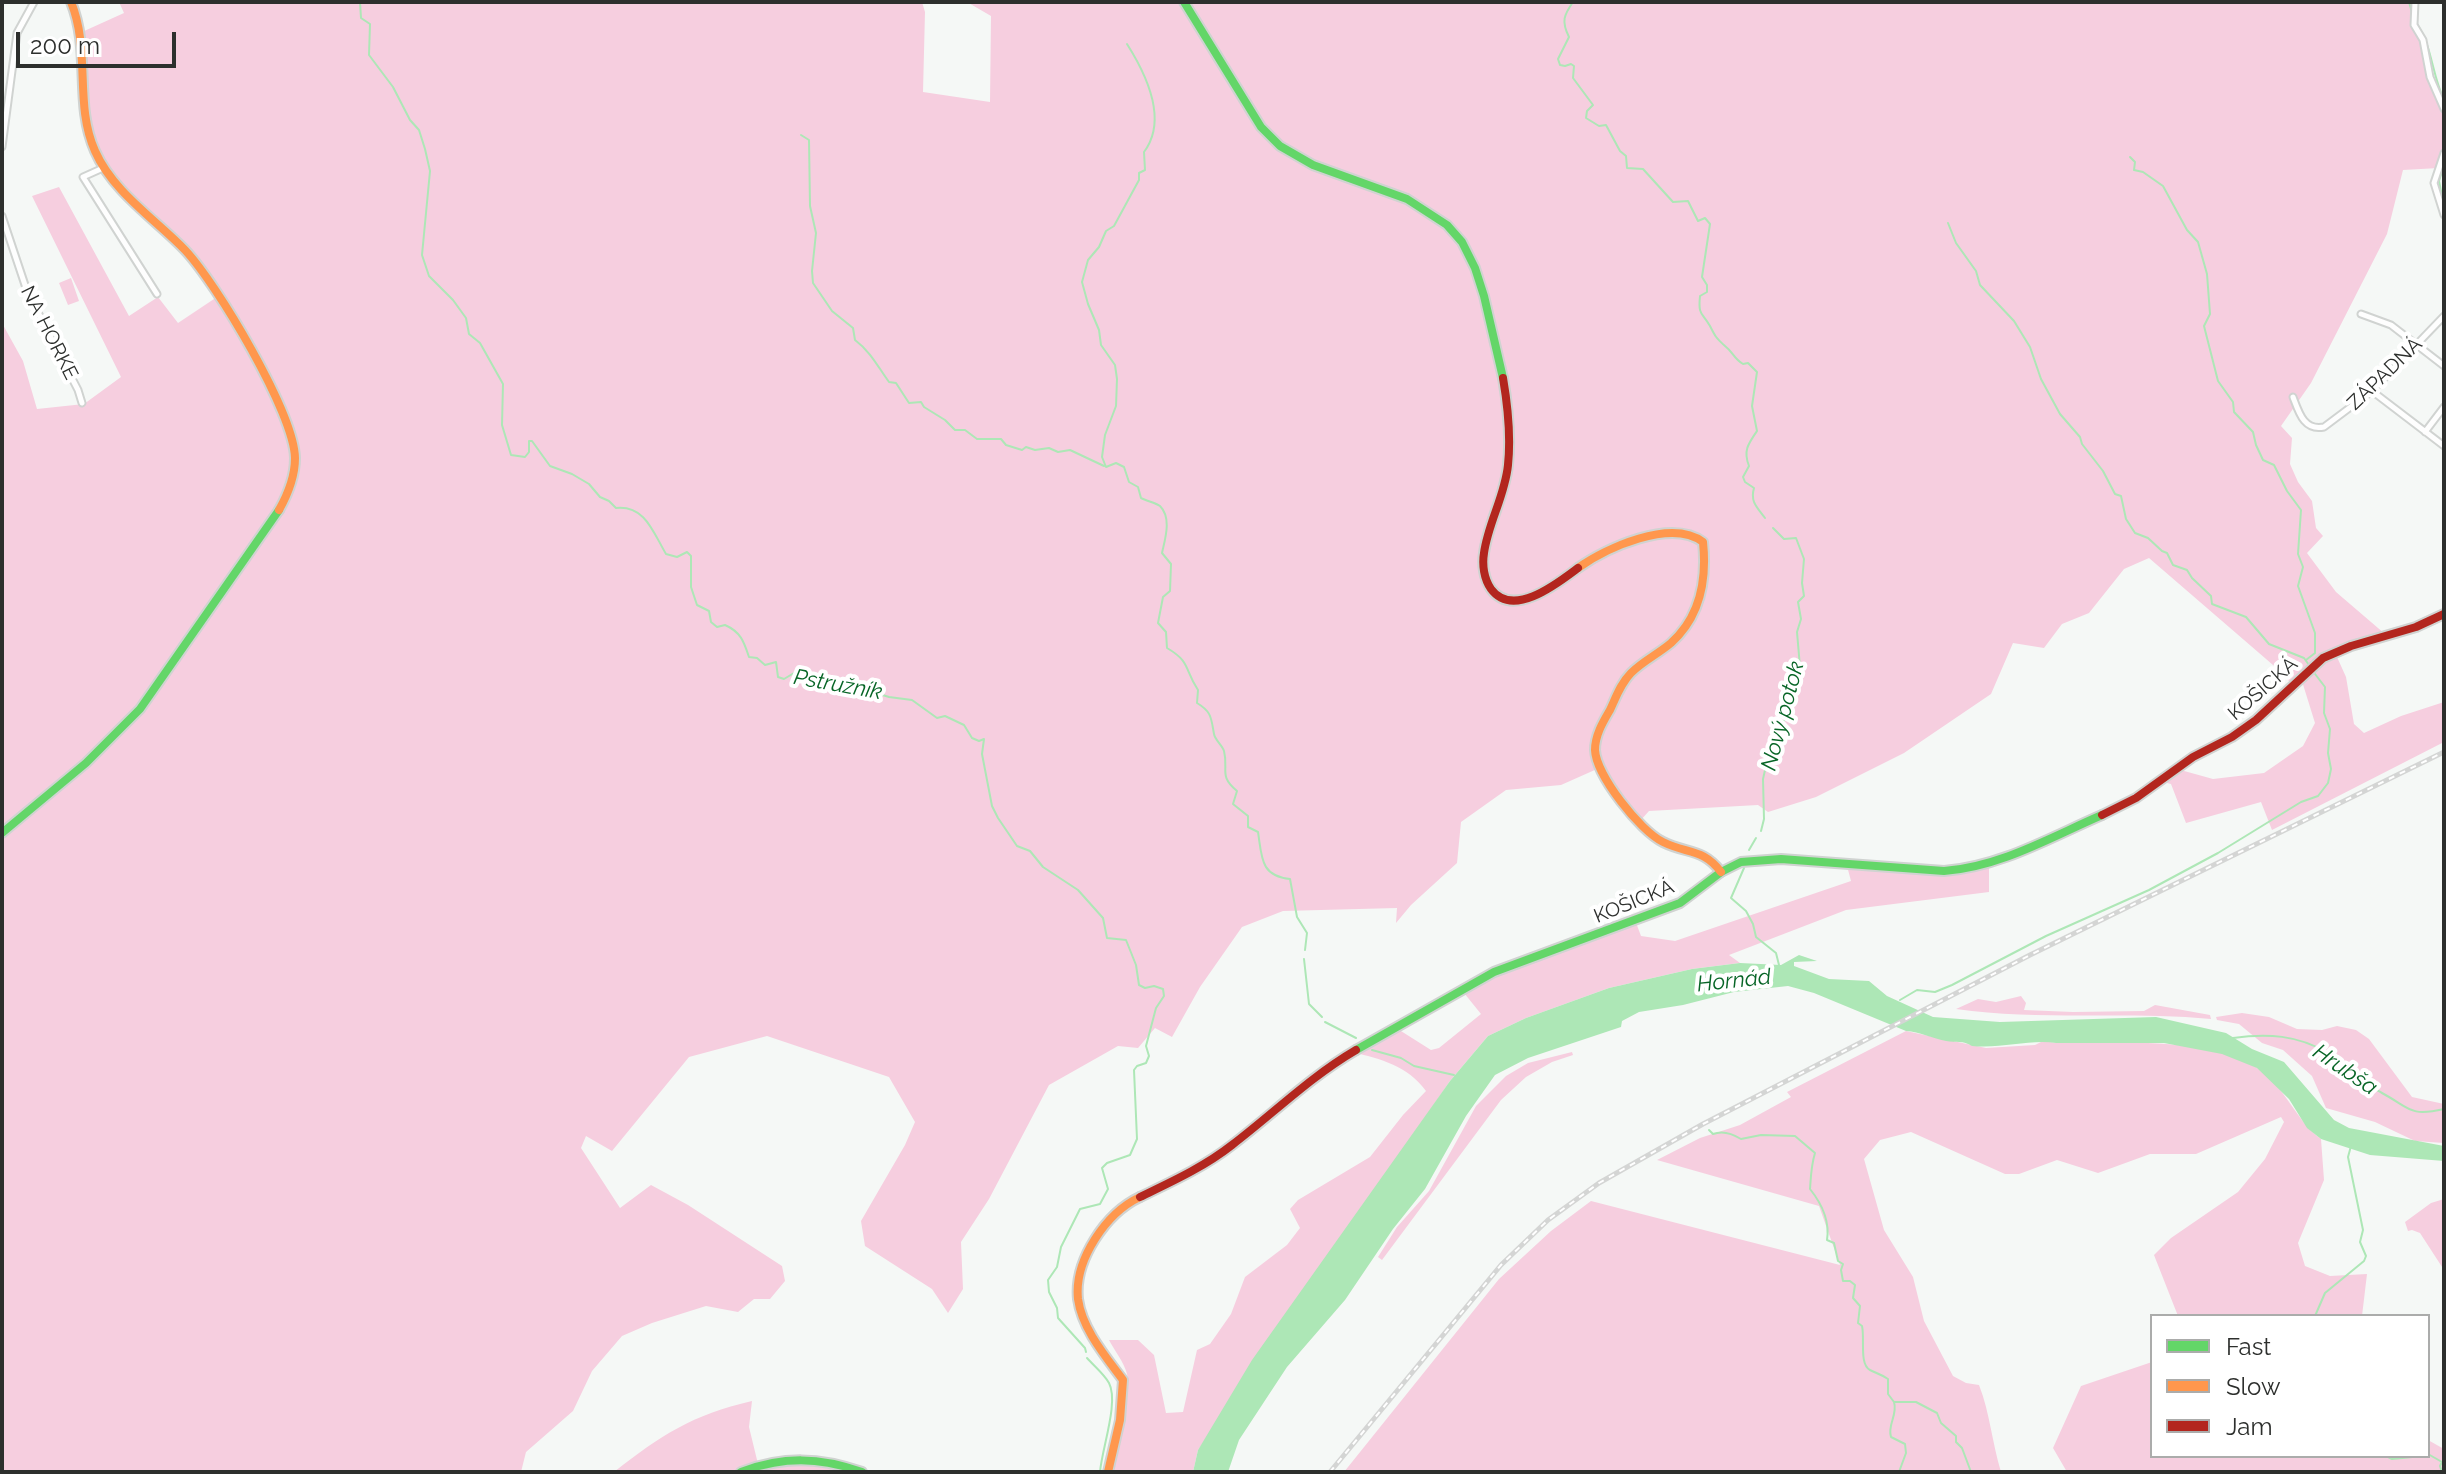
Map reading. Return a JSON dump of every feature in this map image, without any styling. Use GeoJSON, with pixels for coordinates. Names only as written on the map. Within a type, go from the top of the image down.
{"type":"FeatureCollection","features":[{"type":"Feature","properties":{"kind":"street"},"geometry":{"type":"LineString","coordinates":[[2,147],[15,42],[23,18],[34,2]]}},
{"type":"Feature","properties":{"kind":"street"},"geometry":{"type":"LineString","coordinates":[[2,833],[86,763],[140,709],[278,512],[290,489],[295,469],[295,448],[287,425],[220,295],[181,247],[104,167],[93,145],[86,121],[85,46],[71,2]]}},
{"type":"Feature","properties":{"kind":"street"},"geometry":{"type":"LineString","coordinates":[[1184,2],[1261,127],[1276,143],[1302,160],[1431,211],[1449,225],[1462,242],[1481,290],[1508,401],[1508,469],[1483,556],[1484,572],[1498,596],[1515,600],[1531,597],[1554,586],[1600,553],[1636,539],[1683,532],[1693,533],[1703,542],[1706,577],[1698,605],[1671,643],[1631,672],[1598,730],[1596,759],[1616,794],[1657,839],[1695,850],[1706,856],[1721,872]]}},
{"type":"Feature","properties":{"kind":"street"},"geometry":{"type":"LineString","coordinates":[[2415,2],[2414,25],[2423,40],[2430,77],[2444,109]]}},
{"type":"Feature","properties":{"kind":"street"},"geometry":{"type":"LineString","coordinates":[[2444,153],[2434,183],[2444,215]]}},
{"type":"Feature","properties":{"kind":"street"},"geometry":{"type":"LineString","coordinates":[[104,167],[83,177],[157,294]]}},
{"type":"Feature","properties":{"kind":"street","name":"NA HORKE"},"geometry":{"type":"LineString","coordinates":[[2,216],[27,291],[82,403]]}},
{"type":"Feature","properties":{"kind":"street"},"geometry":{"type":"LineString","coordinates":[[2361,314],[2391,325],[2444,366]]}},
{"type":"Feature","properties":{"kind":"street","name":"ZÁPADNÁ"},"geometry":{"type":"LineString","coordinates":[[2293,397],[2307,424],[2316,429],[2331,423],[2372,391],[2444,316]]}},
{"type":"Feature","properties":{"kind":"street"},"geometry":{"type":"LineString","coordinates":[[2372,391],[2444,446]]}},
{"type":"Feature","properties":{"kind":"street"},"geometry":{"type":"LineString","coordinates":[[2425,432],[2444,407]]}},
{"type":"Feature","properties":{"kind":"street","name":"KOŠICKÁ"},"geometry":{"type":"LineString","coordinates":[[1108,1472],[1120,1420],[1123,1380],[1093,1340],[1078,1299],[1080,1278],[1095,1238],[1112,1215],[1131,1201],[1223,1152],[1310,1080],[1368,1042],[1494,972],[1680,903],[1721,872],[1745,862],[1781,859],[1944,871],[1971,869],[1999,860],[2136,798],[2193,757],[2232,737],[2256,720],[2323,658],[2444,614]]}},
{"type":"Feature","properties":{"kind":"street"},"geometry":{"type":"LineString","coordinates":[[741,1472],[758,1464],[800,1457],[840,1464],[862,1472]]}},
{"type":"Feature","properties":{"kind":"shaded area"},"geometry":{"type":"Polygon","coordinates":[[[119,2],[922,2],[925,12],[923,92],[990,102],[991,16],[967,2],[2416,2],[2415,29],[2423,40],[2434,91],[2444,112],[2444,154],[2439,168],[2403,170],[2387,234],[2311,383],[2281,426],[2292,438],[2290,464],[2312,501],[2316,528],[2323,536],[2307,553],[2336,592],[2385,634],[2318,664],[2337,657],[2346,677],[2354,724],[2364,733],[2401,716],[2444,702],[2444,742],[2272,830],[2261,802],[2186,823],[2171,784],[2163,782],[2177,769],[2213,779],[2264,773],[2303,746],[2315,723],[2301,678],[2293,685],[2149,558],[2124,569],[2089,613],[2062,624],[2044,648],[2013,643],[1991,694],[1904,753],[1816,797],[1768,812],[1758,805],[1649,811],[1640,821],[1597,769],[1561,785],[1506,790],[1461,822],[1457,863],[1396,923],[1397,908],[1283,911],[1242,927],[1200,987],[1172,1037],[1155,1028],[1138,1048],[1118,1046],[1049,1085],[989,1199],[961,1242],[963,1289],[948,1313],[932,1289],[865,1246],[861,1221],[915,1122],[889,1077],[767,1036],[689,1057],[612,1151],[586,1136],[581,1148],[620,1208],[651,1185],[688,1205],[782,1266],[785,1281],[770,1299],[754,1299],[738,1312],[706,1306],[622,1336],[592,1371],[573,1411],[526,1452],[521,1472],[2,1472],[2,323],[23,361],[37,409],[84,404],[121,377],[32,196],[59,187],[129,316],[158,297],[178,323],[220,295],[197,264],[115,179],[90,138],[82,32],[124,13],[119,2]]]}},
{"type":"Feature","properties":{"kind":"shaded area"},"geometry":{"type":"Polygon","coordinates":[[[71,278],[79,301],[68,305],[59,283],[71,278]]]}},
{"type":"Feature","properties":{"kind":"shaded area"},"geometry":{"type":"Polygon","coordinates":[[[1983,862],[1989,868],[1989,892],[1846,910],[1729,955],[1740,963],[1692,969],[1609,988],[1526,1018],[1488,1036],[1450,1081],[1198,1450],[1193,1472],[1103,1472],[1121,1423],[1128,1384],[1124,1365],[1109,1340],[1138,1340],[1154,1355],[1166,1413],[1183,1412],[1197,1350],[1210,1344],[1231,1314],[1245,1277],[1287,1245],[1300,1228],[1290,1209],[1298,1200],[1370,1157],[1426,1091],[1402,1070],[1352,1052],[1393,1026],[1431,1050],[1439,1048],[1481,1014],[1460,988],[1635,920],[1641,936],[1675,941],[1851,881],[1847,866],[1974,866],[1983,862]]]}},
{"type":"Feature","properties":{"kind":"shaded area"},"geometry":{"type":"Polygon","coordinates":[[[2021,996],[2026,1003],[2024,1010],[2144,1011],[2155,1005],[2210,1015],[2211,1019],[1988,1013],[1956,1009],[1978,999],[1996,1002],[2021,996]]]}},
{"type":"Feature","properties":{"kind":"shaded area"},"geometry":{"type":"Polygon","coordinates":[[[2242,1013],[2269,1017],[2297,1029],[2322,1030],[2337,1026],[2356,1030],[2369,1039],[2412,1097],[2444,1104],[2444,1143],[2415,1141],[2375,1122],[2326,1108],[2312,1076],[2283,1050],[2262,1043],[2239,1024],[2217,1020],[2216,1017],[2242,1013]]]}},
{"type":"Feature","properties":{"kind":"shaded area"},"geometry":{"type":"Polygon","coordinates":[[[1906,1031],[1986,1048],[2035,1045],[2043,1041],[2124,1042],[2202,1048],[2239,1059],[2266,1074],[2321,1139],[2324,1180],[2298,1243],[2305,1266],[2330,1276],[2367,1274],[2362,1314],[2177,1314],[2154,1255],[2171,1238],[2238,1192],[2265,1159],[2284,1122],[2281,1117],[2196,1154],[2150,1154],[2098,1173],[2057,1160],[2019,1174],[2005,1174],[1911,1132],[1880,1140],[1864,1159],[1884,1230],[1913,1277],[1924,1321],[1953,1376],[1979,1385],[2001,1472],[1344,1472],[1499,1279],[1551,1231],[1591,1201],[1840,1265],[1819,1206],[1657,1160],[1700,1138],[1740,1125],[1791,1097],[1787,1092],[1906,1031]]]}},
{"type":"Feature","properties":{"kind":"shaded area"},"geometry":{"type":"Polygon","coordinates":[[[1572,1052],[1573,1055],[1552,1062],[1526,1077],[1501,1100],[1382,1260],[1378,1257],[1397,1227],[1429,1191],[1476,1106],[1506,1076],[1528,1063],[1572,1052]]]}},
{"type":"Feature","properties":{"kind":"shaded area"},"geometry":{"type":"Polygon","coordinates":[[[2444,1199],[2444,1270],[2420,1233],[2408,1231],[2405,1222],[2431,1203],[2444,1199]]]}},
{"type":"Feature","properties":{"kind":"shaded area"},"geometry":{"type":"Polygon","coordinates":[[[2150,1363],[2150,1458],[2430,1458],[2430,1441],[2444,1449],[2444,1472],[2067,1472],[2053,1448],[2081,1386],[2150,1363]]]}},
{"type":"Feature","properties":{"kind":"shaded area"},"geometry":{"type":"Polygon","coordinates":[[[752,1401],[749,1427],[758,1464],[741,1472],[614,1472],[678,1428],[712,1413],[752,1401]]]}},
{"type":"Feature","properties":{"kind":"shaded area"},"geometry":{"type":"Polygon","coordinates":[[[800,1463],[846,1472],[758,1472],[778,1465],[800,1463]]]}},
{"type":"Feature","properties":{"kind":"water","name":"Hornád"},"geometry":{"type":"Polygon","coordinates":[[[1799,955],[1817,961],[1794,962],[1794,966],[1829,979],[1869,981],[1887,996],[1933,1017],[2000,1022],[2156,1017],[2226,1033],[2252,1049],[2284,1062],[2334,1120],[2349,1128],[2444,1146],[2444,1161],[2370,1155],[2321,1139],[2307,1128],[2289,1099],[2257,1068],[2222,1054],[2164,1043],[2036,1042],[1972,1046],[1906,1031],[1814,993],[1788,986],[1734,992],[1639,1012],[1622,1021],[1621,1027],[1528,1058],[1495,1075],[1466,1116],[1425,1189],[1393,1229],[1345,1300],[1287,1367],[1239,1440],[1228,1472],[1193,1472],[1198,1450],[1252,1360],[1450,1081],[1488,1036],[1526,1018],[1609,988],[1692,969],[1740,963],[1781,965],[1799,955]]]}},
{"type":"Feature","properties":{"kind":"waterway","name":"Pstružník"},"geometry":{"type":"LineString","coordinates":[[360,2],[361,18],[370,24],[369,55],[419,130],[425,149],[430,171],[422,255],[429,276],[466,318],[469,334],[480,343],[503,384],[502,425],[511,455],[525,457],[529,452],[529,441],[532,441],[550,466],[589,484],[600,497],[616,508],[626,508],[641,515],[666,554],[677,557],[687,552],[691,556],[691,587],[697,605],[709,611],[711,622],[717,627],[725,625],[738,634],[749,657],[757,658],[765,665],[776,662],[778,677],[784,679],[794,673],[824,687],[831,686],[838,690],[847,684],[889,697],[912,700],[937,718],[945,716],[964,725],[972,738],[979,741],[984,739],[982,754],[992,806],[1017,846],[1030,851],[1043,867],[1078,890],[1103,918],[1107,938],[1126,940],[1136,965],[1139,985],[1163,989],[1164,996],[1156,1008],[1146,1046],[1149,1056],[1146,1063],[1134,1070],[1137,1139],[1130,1155],[1107,1163],[1102,1168],[1108,1189],[1100,1204],[1080,1209],[1061,1247],[1057,1267],[1048,1280],[1058,1318],[1086,1352]]}},
{"type":"Feature","properties":{"kind":"waterway","name":"Nový potok"},"geometry":{"type":"LineString","coordinates":[[1573,2],[1565,18],[1569,37],[1558,59],[1560,65],[1574,66],[1573,78],[1593,105],[1587,111],[1586,118],[1599,126],[1606,125],[1626,156],[1627,168],[1643,169],[1673,202],[1688,201],[1698,221],[1705,218],[1710,224],[1702,277],[1707,292],[1700,296],[1700,311],[1720,341],[1740,362],[1748,363],[1757,372],[1752,406],[1757,431],[1747,448],[1749,466],[1743,477],[1754,488],[1754,501],[1765,518]]}},
{"type":"Feature","properties":{"kind":"waterway","name":"Hrubša"},"geometry":{"type":"LineString","coordinates":[[2409,2],[2413,16]]}},
{"type":"Feature","properties":{"kind":"waterway","name":"Hrubša"},"geometry":{"type":"LineString","coordinates":[[2416,22],[2426,41],[2444,100]]}},
{"type":"Feature","properties":{"kind":"waterway"},"geometry":{"type":"LineString","coordinates":[[1127,44],[1152,97],[1154,126],[1144,152],[1145,170],[1139,173],[1139,180],[1114,226],[1106,231],[1099,247],[1088,260],[1082,282],[1099,330],[1101,345],[1115,365],[1117,379],[1116,406],[1105,435],[1102,457],[1106,467],[1116,463],[1124,467],[1129,482],[1138,487],[1141,498],[1164,511],[1167,529],[1162,553],[1171,564],[1170,591],[1163,597],[1158,623],[1166,632],[1167,648],[1184,662],[1198,690],[1197,703],[1210,716],[1215,736],[1224,751],[1226,776],[1237,791],[1233,804],[1248,816],[1248,827],[1258,832],[1264,864],[1273,874],[1290,879],[1297,917],[1307,933],[1305,950]]}},
{"type":"Feature","properties":{"kind":"waterway"},"geometry":{"type":"LineString","coordinates":[[801,135],[809,140],[810,206],[816,233],[813,283],[832,311],[853,328],[855,340],[889,382],[896,383],[909,403],[921,402],[955,430],[965,430],[977,439],[1001,439],[1006,445],[1022,450],[1026,447],[1035,450],[1049,448],[1058,452],[1070,450],[1104,466]]}},
{"type":"Feature","properties":{"kind":"waterway"},"geometry":{"type":"LineString","coordinates":[[2130,157],[2135,162],[2134,170],[2143,172],[2163,186],[2187,230],[2198,242],[2207,274],[2210,314],[2204,326],[2218,381],[2233,402],[2234,412],[2253,432],[2263,460],[2274,465],[2301,510],[2298,554],[2303,567],[2298,586],[2315,633],[2315,653],[2306,660]]}},
{"type":"Feature","properties":{"kind":"waterway","name":"Hrubša"},"geometry":{"type":"LineString","coordinates":[[2444,165],[2439,181],[2444,206]]}},
{"type":"Feature","properties":{"kind":"waterway"},"geometry":{"type":"LineString","coordinates":[[1948,223],[1956,243],[1976,271],[1980,285],[2014,321],[2030,347],[2041,379],[2060,414],[2080,437],[2115,494],[2121,496],[2126,519],[2135,533],[2148,538],[2167,553],[2173,565],[2187,570],[2211,596],[2212,604],[2246,617],[2269,644],[2304,658],[2309,665]]}},
{"type":"Feature","properties":{"kind":"waterway","name":"Nový potok"},"geometry":{"type":"LineString","coordinates":[[1761,831],[1764,819],[1763,779],[1770,748],[1776,730],[1786,718],[1788,693],[1800,667],[1797,632],[1801,619],[1798,602],[1804,596],[1804,559],[1796,538],[1784,539],[1773,528]]}},
{"type":"Feature","properties":{"kind":"waterway"},"geometry":{"type":"LineString","coordinates":[[1900,1000],[1917,990],[1935,992],[1952,985],[2046,936],[2149,890],[2218,853],[2301,802],[2318,796],[2328,783],[2331,769],[2328,753],[2330,729],[2324,713],[2325,687],[2312,670]]}},
{"type":"Feature","properties":{"kind":"waterway","name":"Nový potok"},"geometry":{"type":"LineString","coordinates":[[1749,850],[1756,838]]}},
{"type":"Feature","properties":{"kind":"waterway","name":"Nový potok"},"geometry":{"type":"LineString","coordinates":[[1744,868],[1731,898],[1746,911],[1756,937],[1776,953],[1779,965]]}},
{"type":"Feature","properties":{"kind":"waterway"},"geometry":{"type":"LineString","coordinates":[[1304,959],[1309,1004],[1322,1017]]}},
{"type":"Feature","properties":{"kind":"waterway"},"geometry":{"type":"LineString","coordinates":[[1325,1022],[1356,1038]]}},
{"type":"Feature","properties":{"kind":"waterway","name":"Hrubša"},"geometry":{"type":"LineString","coordinates":[[2233,1038],[2270,1036],[2305,1042],[2328,1053],[2354,1077],[2410,1110],[2444,1109]]}},
{"type":"Feature","properties":{"kind":"waterway"},"geometry":{"type":"LineString","coordinates":[[1372,1050],[1401,1058],[1414,1066],[1454,1075]]}},
{"type":"Feature","properties":{"kind":"waterway"},"geometry":{"type":"LineString","coordinates":[[1709,1130],[1713,1134],[1728,1133],[1741,1139],[1761,1135],[1795,1136],[1815,1153],[1810,1189],[1824,1213],[1827,1240],[1834,1243],[1838,1261],[1843,1264],[1843,1281],[1855,1285],[1853,1298],[1860,1306],[1858,1323],[1862,1326],[1863,1357],[1867,1367],[1888,1379],[1888,1394],[1894,1402],[1916,1402],[1937,1413],[1941,1423],[1956,1436],[1971,1472]]}},
{"type":"Feature","properties":{"kind":"waterway"},"geometry":{"type":"LineString","coordinates":[[2316,1314],[2325,1293],[2366,1256],[2360,1242],[2363,1230],[2348,1157],[2351,1146]]}},
{"type":"Feature","properties":{"kind":"waterway","name":"Pstružník"},"geometry":{"type":"LineString","coordinates":[[1087,1358],[1107,1380],[1112,1391],[1100,1472]]}},
{"type":"Feature","properties":{"kind":"waterway"},"geometry":{"type":"LineString","coordinates":[[1894,1402],[1891,1437],[1905,1444],[1906,1453],[1899,1472]]}},
{"type":"Feature","properties":{"kind":"waterway"},"geometry":{"type":"LineString","coordinates":[[2430,1455],[2442,1462],[2442,1472]]}},
{"type":"Feature","properties":{"kind":"waterway"},"geometry":{"type":"LineString","coordinates":[[2390,1458],[2402,1458]]}},
{"type":"Feature","properties":{"kind":"railway"},"geometry":{"type":"LineString","coordinates":[[1330,1472],[1501,1265],[1548,1220],[1599,1183],[1703,1124],[2030,955],[2444,752]]}},
{"type":"Feature","properties":{"kind":"traffic: fast"},"geometry":{"type":"LineString","coordinates":[[1184,2],[1261,127],[1280,146],[1313,165],[1407,199],[1447,225],[1462,242],[1484,296],[1503,378]]}},
{"type":"Feature","properties":{"kind":"traffic: fast"},"geometry":{"type":"LineString","coordinates":[[2,833],[86,763],[140,709],[279,510]]}},
{"type":"Feature","properties":{"kind":"traffic: fast"},"geometry":{"type":"LineString","coordinates":[[1356,1050],[1494,972],[1680,903],[1721,872],[1741,862],[1781,859],[1944,871],[1985,864],[2025,850],[2102,815]]}},
{"type":"Feature","properties":{"kind":"traffic: fast"},"geometry":{"type":"LineString","coordinates":[[741,1472],[772,1463],[802,1460],[831,1463],[862,1472]]}},
{"type":"Feature","properties":{"kind":"traffic: slow"},"geometry":{"type":"LineString","coordinates":[[71,2],[80,39],[85,115],[95,151],[123,192],[199,267],[252,350],[282,411],[295,458],[294,472],[279,510]]}},
{"type":"Feature","properties":{"kind":"traffic: slow"},"geometry":{"type":"LineString","coordinates":[[1578,568],[1621,545],[1657,534],[1690,535],[1703,542],[1702,584],[1689,622],[1671,643],[1624,681],[1600,729],[1595,750],[1597,761],[1611,787],[1643,826],[1663,842],[1708,859],[1721,872]]}},
{"type":"Feature","properties":{"kind":"traffic: slow"},"geometry":{"type":"LineString","coordinates":[[1108,1472],[1120,1420],[1123,1380],[1084,1321],[1078,1299],[1078,1284],[1087,1254],[1104,1226],[1127,1204],[1140,1197]]}},
{"type":"Feature","properties":{"kind":"traffic: jam"},"geometry":{"type":"LineString","coordinates":[[1503,378],[1508,422],[1508,465],[1484,553],[1483,567],[1487,581],[1500,597],[1523,599],[1547,589],[1578,568]]}},
{"type":"Feature","properties":{"kind":"traffic: jam"},"geometry":{"type":"LineString","coordinates":[[2102,815],[2136,798],[2193,757],[2232,737],[2256,720],[2323,658],[2351,646],[2416,627],[2444,614]]}},
{"type":"Feature","properties":{"kind":"traffic: jam"},"geometry":{"type":"LineString","coordinates":[[1140,1197],[1221,1153],[1308,1083],[1356,1050]]}}]}
